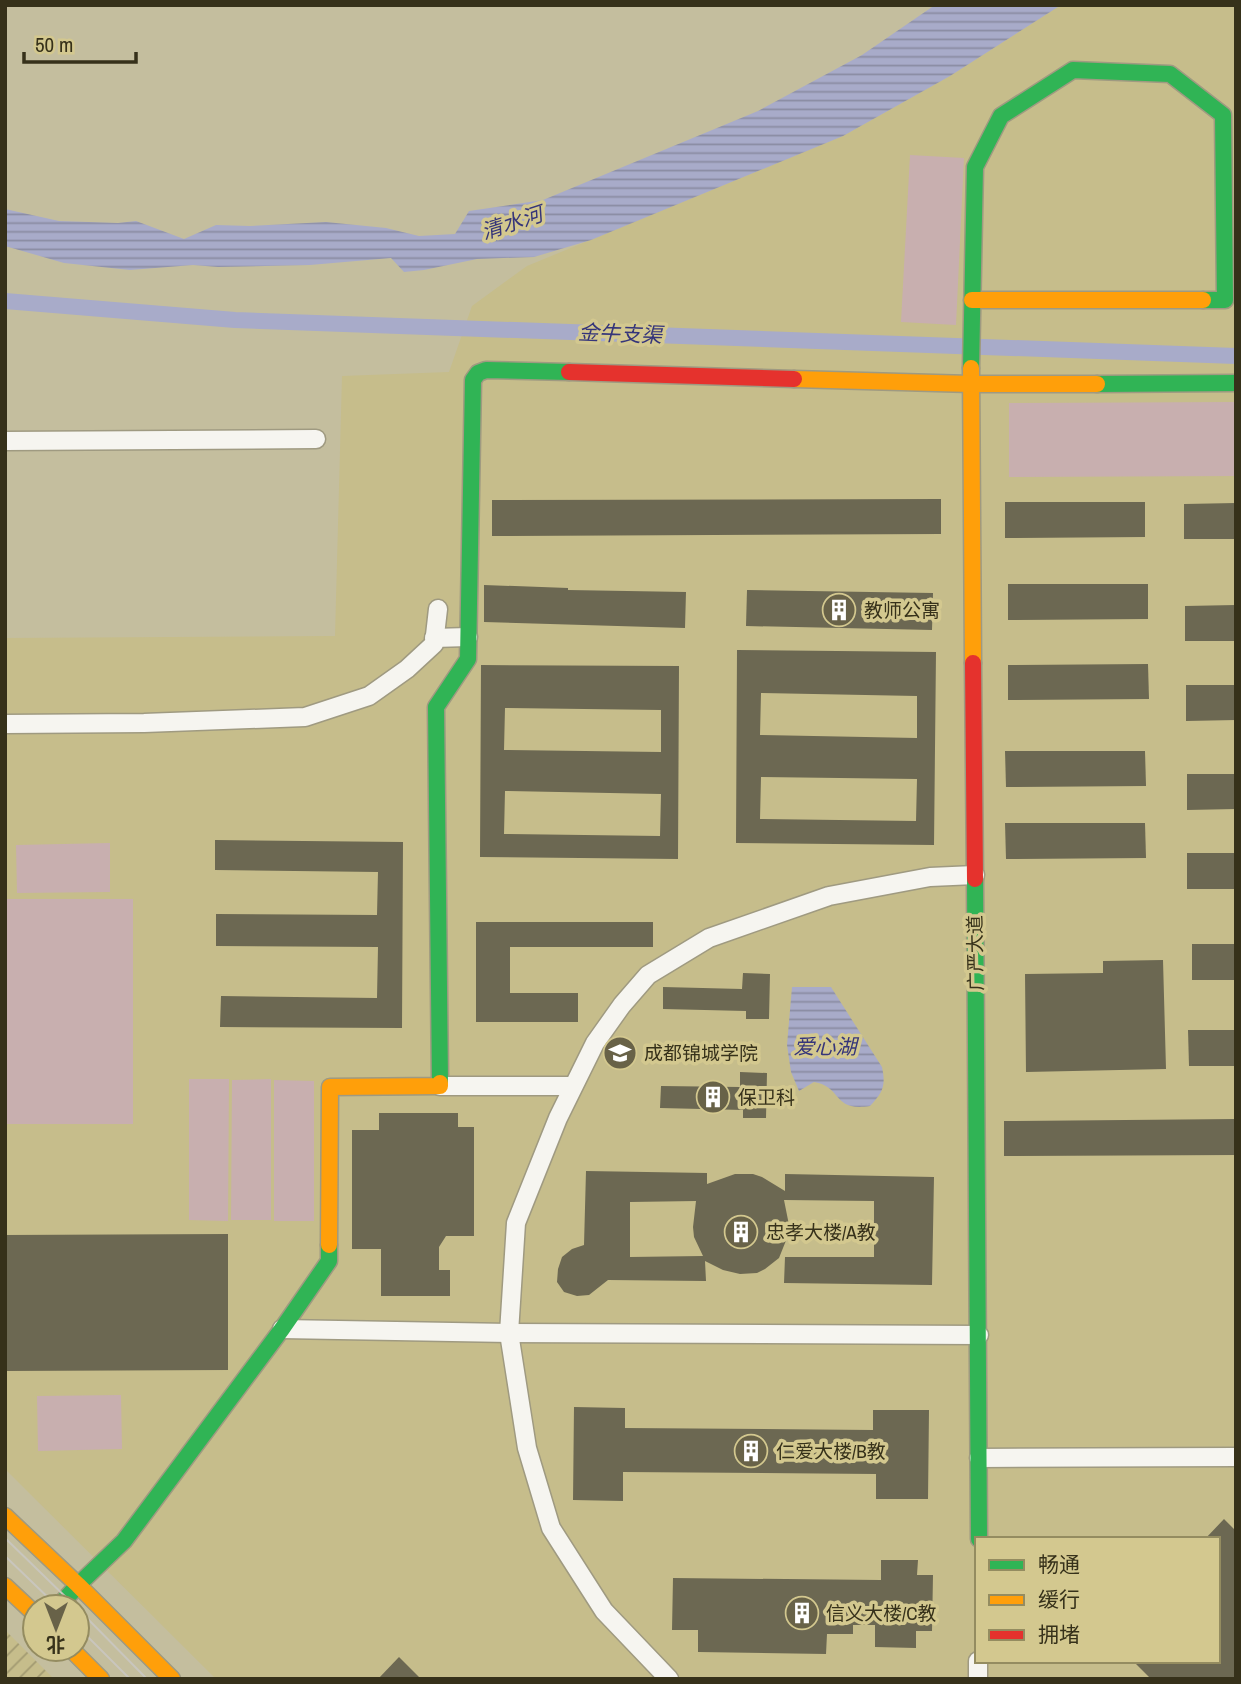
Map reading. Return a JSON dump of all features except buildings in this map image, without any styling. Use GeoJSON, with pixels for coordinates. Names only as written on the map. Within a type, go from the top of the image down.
{"type":"FeatureCollection","features":[{"type":"Feature","properties":{"kind":"street","name":"广严大道"},"geometry":{"type":"LineString","coordinates":[[972,300],[1225,300],[1223,115],[1170,74],[1073,70],[1001,116],[975,167],[972,300],[971,384],[979,1537]]}},
{"type":"Feature","properties":{"kind":"street"},"geometry":{"type":"LineString","coordinates":[[440,1086],[436,707],[468,659],[473,380],[478,373],[486,370],[971,384],[1236,383]]}},
{"type":"Feature","properties":{"kind":"street"},"geometry":{"type":"LineString","coordinates":[[5,441],[316,439]]}},
{"type":"Feature","properties":{"kind":"street"},"geometry":{"type":"LineString","coordinates":[[5,724],[144,723],[305,717],[369,696],[407,669],[434,644],[438,609]]}},
{"type":"Feature","properties":{"kind":"street"},"geometry":{"type":"LineString","coordinates":[[434,638],[468,637]]}},
{"type":"Feature","properties":{"kind":"street"},"geometry":{"type":"LineString","coordinates":[[669,1679],[604,1611],[551,1528],[527,1448],[509,1333],[516,1223],[558,1118],[595,1043],[648,975],[709,938],[829,896],[930,877],[975,875]]}},
{"type":"Feature","properties":{"kind":"street"},"geometry":{"type":"LineString","coordinates":[[71,1593],[124,1541],[282,1329],[329,1261],[330,1087],[573,1086]]}},
{"type":"Feature","properties":{"kind":"street"},"geometry":{"type":"LineString","coordinates":[[282,1329],[979,1335]]}},
{"type":"Feature","properties":{"kind":"street"},"geometry":{"type":"LineString","coordinates":[[979,1458],[1236,1457]]}},
{"type":"Feature","properties":{"kind":"street"},"geometry":{"type":"LineString","coordinates":[[5,1516],[172,1679]]}},
{"type":"Feature","properties":{"kind":"street"},"geometry":{"type":"LineString","coordinates":[[5,1586],[21,1601]]}},
{"type":"Feature","properties":{"kind":"street"},"geometry":{"type":"LineString","coordinates":[[85,1663],[101,1679]]}},
{"type":"Feature","properties":{"kind":"shaded area","name":"成都锦城学院"},"geometry":{"type":"Polygon","coordinates":[[[1061,5],[1236,5],[1236,1679],[216,1679],[5,1469],[5,638],[335,636],[342,376],[449,372],[472,306],[527,266],[843,136],[950,76],[1061,5]]]}},
{"type":"Feature","properties":{"kind":"shaded area"},"geometry":{"type":"Polygon","coordinates":[[[910,155],[964,158],[956,325],[901,322],[910,155]]]}},
{"type":"Feature","properties":{"kind":"shaded area"},"geometry":{"type":"Polygon","coordinates":[[[1236,402],[1236,476],[1009,477],[1009,403],[1236,402]]]}},
{"type":"Feature","properties":{"kind":"shaded area"},"geometry":{"type":"Polygon","coordinates":[[[110,843],[110,892],[17,893],[16,845],[110,843]]]}},
{"type":"Feature","properties":{"kind":"shaded area"},"geometry":{"type":"Polygon","coordinates":[[[5,899],[133,899],[133,1124],[5,1124],[5,899]]]}},
{"type":"Feature","properties":{"kind":"shaded area"},"geometry":{"type":"Polygon","coordinates":[[[189,1079],[229,1079],[228,1221],[189,1220],[189,1079]]]}},
{"type":"Feature","properties":{"kind":"shaded area"},"geometry":{"type":"Polygon","coordinates":[[[271,1079],[271,1220],[231,1220],[232,1080],[271,1079]]]}},
{"type":"Feature","properties":{"kind":"shaded area"},"geometry":{"type":"Polygon","coordinates":[[[274,1080],[314,1081],[314,1221],[274,1221],[274,1080]]]}},
{"type":"Feature","properties":{"kind":"shaded area"},"geometry":{"type":"Polygon","coordinates":[[[121,1395],[122,1449],[38,1451],[37,1396],[121,1395]]]}},
{"type":"Feature","properties":{"kind":"shaded area"},"geometry":{"type":"Polygon","coordinates":[[[5,1630],[21,1646],[21,1663],[38,1663],[54,1679],[5,1679],[5,1630]]]}},
{"type":"Feature","properties":{"kind":"water","name":"清水河"},"geometry":{"type":"Polygon","coordinates":[[[935,5],[1061,5],[950,76],[843,136],[591,240],[534,257],[477,259],[404,272],[391,258],[310,265],[193,265],[130,270],[64,263],[5,246],[5,209],[59,221],[136,221],[184,239],[216,225],[326,222],[386,228],[419,236],[455,234],[469,211],[543,200],[758,111],[862,55],[935,5]]]}},
{"type":"Feature","properties":{"kind":"water","name":"爱心湖"},"geometry":{"type":"Polygon","coordinates":[[[792,987],[831,987],[882,1067],[882,1088],[870,1106],[849,1105],[830,1089],[814,1082],[799,1091],[791,1072],[787,1045],[792,987]]]}},
{"type":"Feature","properties":{"kind":"waterway","name":"金牛支渠"},"geometry":{"type":"LineString","coordinates":[[5,301],[235,320],[1236,356]]}},
{"type":"Feature","properties":{"kind":"tram line"},"geometry":{"type":"LineString","coordinates":[[5,1538],[62,1593]]}},
{"type":"Feature","properties":{"kind":"tram line"},"geometry":{"type":"LineString","coordinates":[[5,1556],[43,1593]]}},
{"type":"Feature","properties":{"kind":"tram line"},"geometry":{"type":"LineString","coordinates":[[91,1622],[147,1679]]}},
{"type":"Feature","properties":{"kind":"tram line"},"geometry":{"type":"LineString","coordinates":[[91,1640],[130,1679]]}},
{"type":"Feature","properties":{"kind":"traffic: fast"},"geometry":{"type":"LineString","coordinates":[[971,368],[975,167],[1001,116],[1073,70],[1170,74],[1223,115],[1225,300],[1203,300]]}},
{"type":"Feature","properties":{"kind":"traffic: fast"},"geometry":{"type":"LineString","coordinates":[[440,1083],[436,707],[468,659],[473,380],[478,373],[486,370],[569,372]]}},
{"type":"Feature","properties":{"kind":"traffic: fast"},"geometry":{"type":"LineString","coordinates":[[1097,384],[1236,383]]}},
{"type":"Feature","properties":{"kind":"traffic: fast"},"geometry":{"type":"LineString","coordinates":[[975,879],[979,1537]]}},
{"type":"Feature","properties":{"kind":"traffic: fast"},"geometry":{"type":"LineString","coordinates":[[71,1593],[124,1541],[282,1329],[329,1261],[329,1245]]}},
{"type":"Feature","properties":{"kind":"traffic: slow"},"geometry":{"type":"LineString","coordinates":[[972,300],[1203,300]]}},
{"type":"Feature","properties":{"kind":"traffic: slow"},"geometry":{"type":"LineString","coordinates":[[971,368],[973,663]]}},
{"type":"Feature","properties":{"kind":"traffic: slow"},"geometry":{"type":"LineString","coordinates":[[794,379],[1097,384]]}},
{"type":"Feature","properties":{"kind":"traffic: slow"},"geometry":{"type":"LineString","coordinates":[[329,1245],[330,1087],[440,1086],[440,1083]]}},
{"type":"Feature","properties":{"kind":"traffic: slow"},"geometry":{"type":"LineString","coordinates":[[5,1516],[172,1679]]}},
{"type":"Feature","properties":{"kind":"traffic: slow"},"geometry":{"type":"LineString","coordinates":[[5,1586],[21,1601]]}},
{"type":"Feature","properties":{"kind":"traffic: slow"},"geometry":{"type":"LineString","coordinates":[[85,1663],[101,1679]]}},
{"type":"Feature","properties":{"kind":"traffic: jam"},"geometry":{"type":"LineString","coordinates":[[569,372],[794,379]]}},
{"type":"Feature","properties":{"kind":"traffic: jam"},"geometry":{"type":"LineString","coordinates":[[973,663],[975,879]]}},
{"type":"Feature","properties":{"kind":"place","name":"教师公寓"},"geometry":{"type":"Point","coordinates":[839,610]}},
{"type":"Feature","properties":{"kind":"place","name":"成都锦城学院"},"geometry":{"type":"Point","coordinates":[620,1053]}},
{"type":"Feature","properties":{"kind":"place","name":"保卫科"},"geometry":{"type":"Point","coordinates":[713,1097]}},
{"type":"Feature","properties":{"kind":"place","name":"忠孝大楼/A教"},"geometry":{"type":"Point","coordinates":[741,1232]}},
{"type":"Feature","properties":{"kind":"place","name":"仁爱大楼/B教"},"geometry":{"type":"Point","coordinates":[751,1451]}},
{"type":"Feature","properties":{"kind":"place","name":"信义大楼/C教"},"geometry":{"type":"Point","coordinates":[802,1613]}}]}
